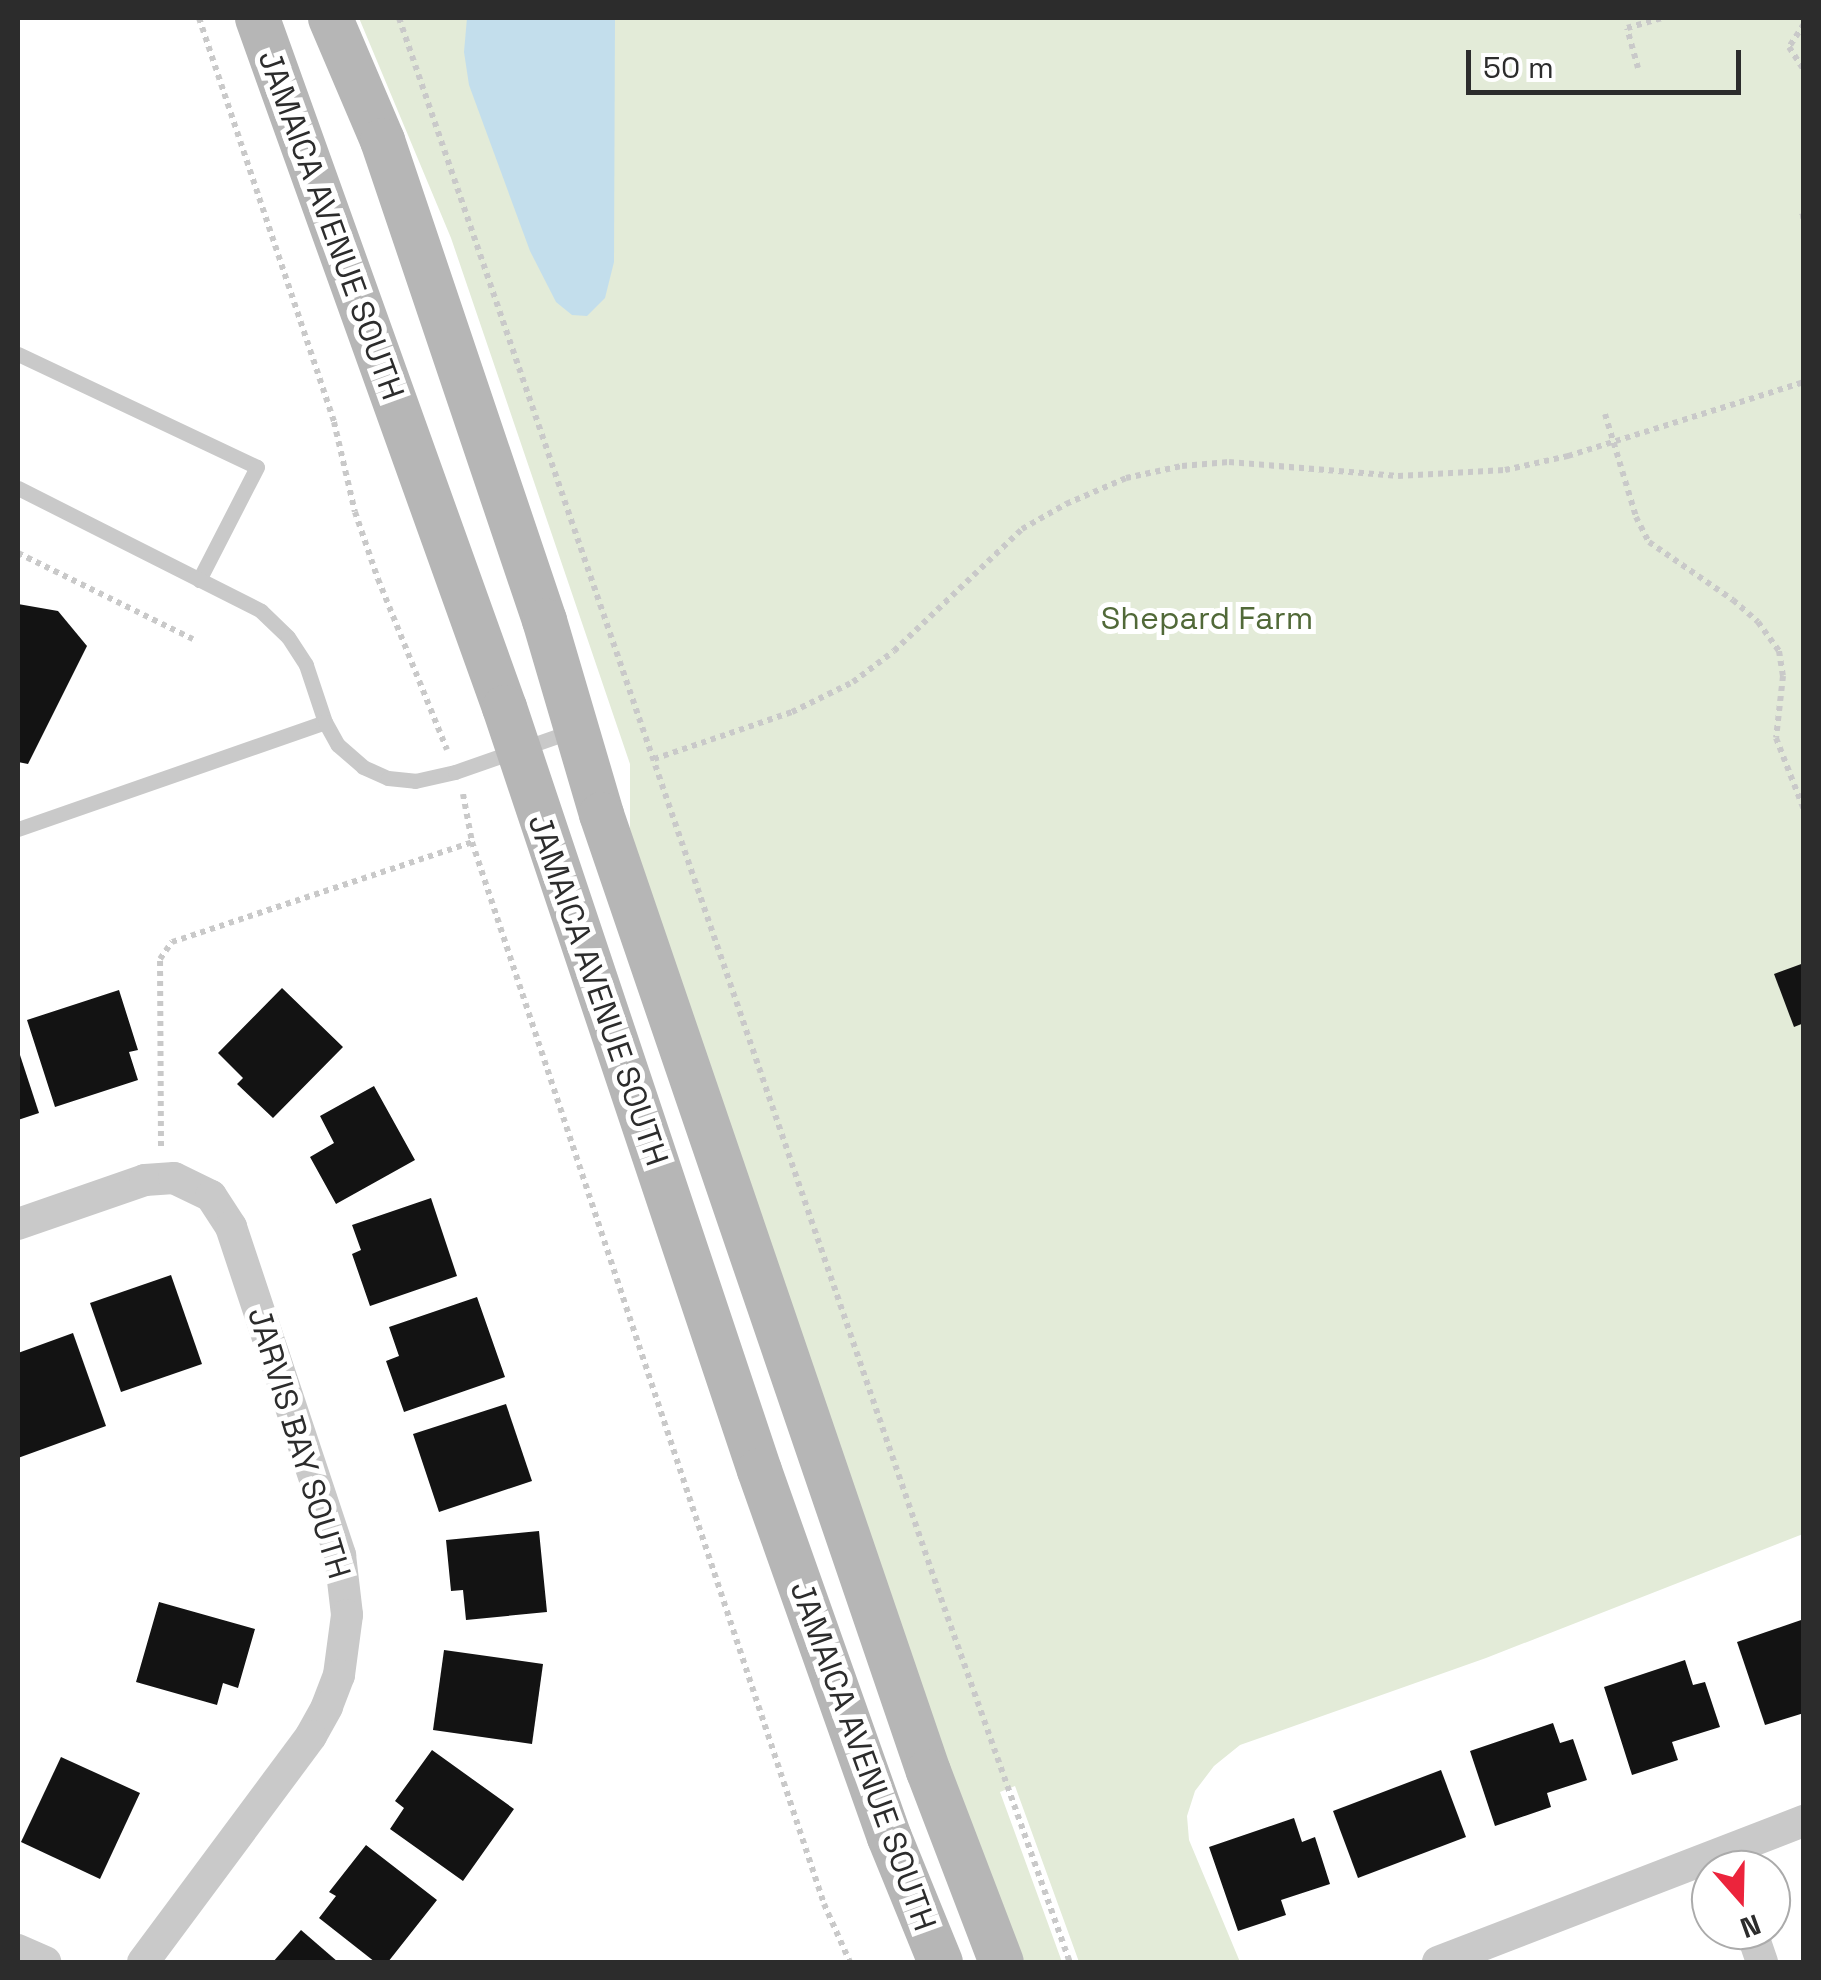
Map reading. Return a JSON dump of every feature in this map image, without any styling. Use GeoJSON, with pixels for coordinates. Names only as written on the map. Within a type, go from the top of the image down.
{"type":"FeatureCollection","features":[{"type":"Feature","properties":{"kind":"street","name":"JAMAICA AVENUE SOUTH"},"geometry":{"type":"LineString","coordinates":[[257,18],[518,750],[759,1470],[889,1836],[940,1962]]}},
{"type":"Feature","properties":{"kind":"street","name":"JAMAICA AVENUE SOUTH"},"geometry":{"type":"LineString","coordinates":[[330,18],[382,140],[544,620],[575,730],[928,1770],[1001,1962]]}},
{"type":"Feature","properties":{"kind":"street"},"geometry":{"type":"LineString","coordinates":[[18,1224],[126,1184],[161,1178]]}},
{"type":"Feature","properties":{"kind":"street","name":"JARVIS BAY SOUTH"},"geometry":{"type":"LineString","coordinates":[[143,1962],[311,1736],[339,1675],[347,1615],[332,1528],[225,1214],[200,1188],[161,1178]]}},
{"type":"Feature","properties":{"kind":"street"},"geometry":{"type":"LineString","coordinates":[[1746,1850],[1804,1821]]}},
{"type":"Feature","properties":{"kind":"street"},"geometry":{"type":"LineString","coordinates":[[1438,1962],[1691,1872]]}},
{"type":"Feature","properties":{"kind":"street"},"geometry":{"type":"LineString","coordinates":[[18,1950],[45,1962]]}},
{"type":"Feature","properties":{"kind":"lane"},"geometry":{"type":"LineString","coordinates":[[18,354],[256,467],[199,580]]}},
{"type":"Feature","properties":{"kind":"lane"},"geometry":{"type":"LineString","coordinates":[[18,488],[262,611],[288,636],[306,665],[326,722],[346,754],[374,773],[416,780],[455,772],[575,730]]}},
{"type":"Feature","properties":{"kind":"lane"},"geometry":{"type":"LineString","coordinates":[[18,829],[326,722]]}},
{"type":"Feature","properties":{"kind":"path"},"geometry":{"type":"LineString","coordinates":[[199,18],[334,422],[372,562],[455,772],[472,842],[824,1904],[850,1962]]}},
{"type":"Feature","properties":{"kind":"path"},"geometry":{"type":"LineString","coordinates":[[399,18],[1070,1962]]}},
{"type":"Feature","properties":{"kind":"path"},"geometry":{"type":"LineString","coordinates":[[1638,68],[1627,28],[1663,18]]}},
{"type":"Feature","properties":{"kind":"path"},"geometry":{"type":"LineString","coordinates":[[1804,24],[1789,50],[1804,70]]}},
{"type":"Feature","properties":{"kind":"path"},"geometry":{"type":"LineString","coordinates":[[654,758],[792,712],[853,682],[894,651],[1022,529],[1066,504],[1126,478],[1182,466],[1246,462],[1363,474],[1457,475],[1536,464],[1804,382]]}},
{"type":"Feature","properties":{"kind":"path"},"geometry":{"type":"LineString","coordinates":[[1605,414],[1636,517],[1648,542],[1746,611],[1779,651],[1783,676],[1776,738],[1804,810]]}},
{"type":"Feature","properties":{"kind":"path"},"geometry":{"type":"LineString","coordinates":[[18,554],[192,639]]}},
{"type":"Feature","properties":{"kind":"path"},"geometry":{"type":"LineString","coordinates":[[161,1178],[160,959],[172,942],[472,842]]}},
{"type":"Feature","properties":{"kind":"green space","name":"Shepard Farm"},"geometry":{"type":"Polygon","coordinates":[[[359,18],[1803,18],[1803,1534],[1486,1658],[1240,1745],[1214,1766],[1195,1791],[1187,1816],[1189,1840],[1240,1962],[1079,1962],[1015,1786],[1000,1792],[1062,1962],[1019,1962],[983,1874],[630,839],[630,764],[451,238],[359,18]]]}},
{"type":"Feature","properties":{"kind":"water"},"geometry":{"type":"Polygon","coordinates":[[[467,18],[615,18],[614,262],[605,298],[587,316],[572,315],[556,302],[530,251],[469,85],[464,52],[467,18]]]}},
{"type":"Feature","properties":{"kind":"building"},"geometry":{"type":"Polygon","coordinates":[[[18,604],[58,611],[87,646],[28,764],[18,762],[18,604]]]}},
{"type":"Feature","properties":{"kind":"building"},"geometry":{"type":"Polygon","coordinates":[[[1804,963],[1804,1023],[1794,1027],[1774,974],[1804,963]]]}},
{"type":"Feature","properties":{"kind":"building"},"geometry":{"type":"Polygon","coordinates":[[[282,988],[343,1047],[273,1118],[237,1084],[243,1078],[218,1053],[282,988]]]}},
{"type":"Feature","properties":{"kind":"building"},"geometry":{"type":"Polygon","coordinates":[[[119,990],[138,1050],[129,1052],[138,1080],[55,1107],[27,1020],[119,990]]]}},
{"type":"Feature","properties":{"kind":"building"},"geometry":{"type":"Polygon","coordinates":[[[18,1049],[39,1113],[18,1120],[18,1049]]]}},
{"type":"Feature","properties":{"kind":"building"},"geometry":{"type":"Polygon","coordinates":[[[374,1086],[415,1160],[336,1204],[310,1157],[334,1143],[320,1116],[374,1086]]]}},
{"type":"Feature","properties":{"kind":"building"},"geometry":{"type":"Polygon","coordinates":[[[431,1198],[457,1276],[370,1306],[352,1254],[361,1250],[352,1225],[431,1198]]]}},
{"type":"Feature","properties":{"kind":"building"},"geometry":{"type":"Polygon","coordinates":[[[171,1275],[202,1364],[121,1392],[90,1303],[171,1275]]]}},
{"type":"Feature","properties":{"kind":"building"},"geometry":{"type":"Polygon","coordinates":[[[477,1297],[505,1377],[404,1412],[386,1361],[399,1356],[389,1327],[477,1297]]]}},
{"type":"Feature","properties":{"kind":"building"},"geometry":{"type":"Polygon","coordinates":[[[73,1333],[106,1426],[18,1458],[18,1353],[73,1333]]]}},
{"type":"Feature","properties":{"kind":"building"},"geometry":{"type":"Polygon","coordinates":[[[506,1404],[532,1481],[439,1512],[413,1434],[506,1404]]]}},
{"type":"Feature","properties":{"kind":"building"},"geometry":{"type":"Polygon","coordinates":[[[539,1531],[547,1612],[466,1620],[463,1590],[451,1591],[446,1540],[539,1531]]]}},
{"type":"Feature","properties":{"kind":"building"},"geometry":{"type":"Polygon","coordinates":[[[159,1602],[255,1629],[238,1688],[223,1683],[217,1705],[136,1682],[159,1602]]]}},
{"type":"Feature","properties":{"kind":"building"},"geometry":{"type":"Polygon","coordinates":[[[1804,1619],[1804,1713],[1765,1725],[1737,1642],[1804,1619]]]}},
{"type":"Feature","properties":{"kind":"building"},"geometry":{"type":"Polygon","coordinates":[[[444,1650],[543,1664],[532,1744],[433,1730],[444,1650]]]}},
{"type":"Feature","properties":{"kind":"building"},"geometry":{"type":"Polygon","coordinates":[[[1685,1660],[1693,1685],[1705,1682],[1720,1727],[1672,1742],[1678,1760],[1632,1775],[1604,1687],[1685,1660]]]}},
{"type":"Feature","properties":{"kind":"building"},"geometry":{"type":"Polygon","coordinates":[[[1553,1723],[1560,1743],[1573,1739],[1587,1780],[1547,1793],[1551,1807],[1495,1826],[1470,1751],[1553,1723]]]}},
{"type":"Feature","properties":{"kind":"building"},"geometry":{"type":"Polygon","coordinates":[[[432,1750],[514,1809],[463,1881],[390,1829],[404,1808],[395,1801],[432,1750]]]}},
{"type":"Feature","properties":{"kind":"building"},"geometry":{"type":"Polygon","coordinates":[[[61,1757],[140,1793],[100,1879],[21,1842],[61,1757]]]}},
{"type":"Feature","properties":{"kind":"building"},"geometry":{"type":"Polygon","coordinates":[[[1441,1770],[1466,1837],[1358,1878],[1333,1811],[1441,1770]]]}},
{"type":"Feature","properties":{"kind":"building"},"geometry":{"type":"Polygon","coordinates":[[[1294,1818],[1302,1842],[1315,1837],[1330,1884],[1281,1900],[1286,1915],[1238,1931],[1209,1847],[1294,1818]]]}},
{"type":"Feature","properties":{"kind":"building"},"geometry":{"type":"Polygon","coordinates":[[[366,1845],[437,1900],[388,1962],[375,1962],[319,1918],[336,1896],[329,1892],[366,1845]]]}},
{"type":"Feature","properties":{"kind":"building"},"geometry":{"type":"Polygon","coordinates":[[[301,1930],[338,1962],[273,1962],[301,1930]]]}}]}
